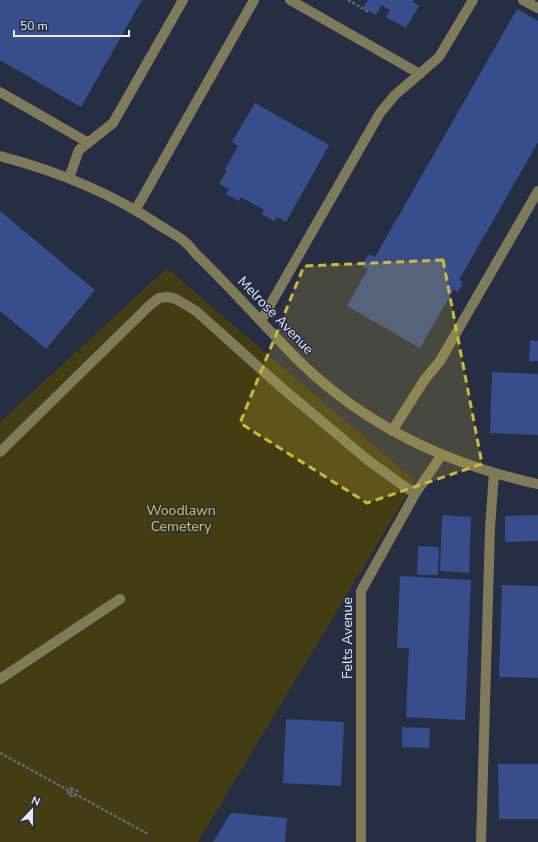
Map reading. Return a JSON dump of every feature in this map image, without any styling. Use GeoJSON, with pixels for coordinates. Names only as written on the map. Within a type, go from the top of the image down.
{"type":"FeatureCollection","features":[{"type":"Feature","properties":{"kind":"street"},"geometry":{"type":"LineString","coordinates":[[69,178],[78,150],[113,123],[183,0]]}},
{"type":"Feature","properties":{"kind":"street"},"geometry":{"type":"LineString","coordinates":[[136,209],[254,0]]}},
{"type":"Feature","properties":{"kind":"street"},"geometry":{"type":"LineString","coordinates":[[290,0],[420,74]]}},
{"type":"Feature","properties":{"kind":"street"},"geometry":{"type":"LineString","coordinates":[[261,321],[380,113],[395,95],[439,57],[473,0]]}},
{"type":"Feature","properties":{"kind":"street"},"geometry":{"type":"LineString","coordinates":[[523,0],[538,8]]}},
{"type":"Feature","properties":{"kind":"street"},"geometry":{"type":"LineString","coordinates":[[0,92],[87,142]]}},
{"type":"Feature","properties":{"kind":"street","name":"Melrose Avenue"},"geometry":{"type":"LineString","coordinates":[[0,156],[36,166],[101,191],[136,209],[186,243],[295,356],[323,382],[343,398],[392,431],[441,456],[494,473],[538,484]]}},
{"type":"Feature","properties":{"kind":"street"},"geometry":{"type":"LineString","coordinates":[[392,431],[425,379],[440,361],[538,191]]}},
{"type":"Feature","properties":{"kind":"street"},"geometry":{"type":"LineString","coordinates":[[0,452],[150,305],[158,298],[167,297],[176,299],[196,311],[282,388],[357,451],[415,494]]}},
{"type":"Feature","properties":{"kind":"street","name":"Felts Avenue"},"geometry":{"type":"LineString","coordinates":[[361,842],[361,591],[415,494],[441,456]]}},
{"type":"Feature","properties":{"kind":"street"},"geometry":{"type":"LineString","coordinates":[[480,842],[490,528],[494,473]]}},
{"type":"Feature","properties":{"kind":"street"},"geometry":{"type":"LineString","coordinates":[[0,679],[120,599]]}},
{"type":"Feature","properties":{"kind":"path"},"geometry":{"type":"LineString","coordinates":[[348,0],[369,12]]}},
{"type":"Feature","properties":{"kind":"path"},"geometry":{"type":"LineString","coordinates":[[0,753],[148,834]]}},
{"type":"Feature","properties":{"kind":"highlighted area"},"geometry":{"type":"Polygon","coordinates":[[[443,260],[482,464],[367,503],[240,423],[304,266],[443,260]]]}},
{"type":"Feature","properties":{"kind":"green space","name":"Woodlawn Cemetery"},"geometry":{"type":"Polygon","coordinates":[[[167,268],[415,481],[198,842],[0,842],[0,422],[167,268]]]}},
{"type":"Feature","properties":{"kind":"building"},"geometry":{"type":"Polygon","coordinates":[[[0,0],[142,0],[81,107],[0,60],[0,0]]]}},
{"type":"Feature","properties":{"kind":"building"},"geometry":{"type":"Polygon","coordinates":[[[368,0],[414,0],[413,2],[419,6],[406,28],[386,17],[390,10],[381,5],[376,15],[363,8],[368,0]]]}},
{"type":"Feature","properties":{"kind":"building"},"geometry":{"type":"Polygon","coordinates":[[[517,9],[538,21],[538,142],[459,280],[463,282],[458,292],[454,289],[420,348],[347,306],[368,269],[362,266],[369,254],[375,257],[517,9]]]}},
{"type":"Feature","properties":{"kind":"building"},"geometry":{"type":"Polygon","coordinates":[[[255,103],[329,145],[286,222],[277,217],[274,221],[262,214],[264,210],[241,197],[239,201],[226,194],[229,189],[219,184],[227,170],[225,169],[238,146],[232,142],[255,103]]]}},
{"type":"Feature","properties":{"kind":"building"},"geometry":{"type":"Polygon","coordinates":[[[0,211],[95,290],[46,349],[0,311],[0,211]]]}},
{"type":"Feature","properties":{"kind":"building"},"geometry":{"type":"Polygon","coordinates":[[[530,340],[538,341],[538,361],[529,361],[530,340]]]}},
{"type":"Feature","properties":{"kind":"building"},"geometry":{"type":"Polygon","coordinates":[[[492,372],[538,374],[538,435],[490,433],[492,372]]]}},
{"type":"Feature","properties":{"kind":"building"},"geometry":{"type":"Polygon","coordinates":[[[442,515],[471,517],[469,573],[440,571],[442,515]]]}},
{"type":"Feature","properties":{"kind":"building"},"geometry":{"type":"Polygon","coordinates":[[[538,515],[538,541],[505,542],[505,516],[538,515]]]}},
{"type":"Feature","properties":{"kind":"building"},"geometry":{"type":"Polygon","coordinates":[[[418,546],[439,547],[438,575],[417,575],[418,546]]]}},
{"type":"Feature","properties":{"kind":"building"},"geometry":{"type":"Polygon","coordinates":[[[400,576],[471,580],[465,720],[406,717],[409,648],[397,648],[400,576]]]}},
{"type":"Feature","properties":{"kind":"building"},"geometry":{"type":"Polygon","coordinates":[[[502,585],[538,586],[538,678],[499,677],[502,585]]]}},
{"type":"Feature","properties":{"kind":"building"},"geometry":{"type":"Polygon","coordinates":[[[286,719],[344,722],[341,786],[283,783],[286,719]]]}},
{"type":"Feature","properties":{"kind":"building"},"geometry":{"type":"Polygon","coordinates":[[[402,727],[430,728],[429,748],[402,747],[402,727]]]}},
{"type":"Feature","properties":{"kind":"building"},"geometry":{"type":"Polygon","coordinates":[[[498,764],[538,764],[538,819],[499,819],[498,764]]]}},
{"type":"Feature","properties":{"kind":"building"},"geometry":{"type":"Polygon","coordinates":[[[231,813],[287,818],[285,842],[213,842],[231,813]]]}}]}
